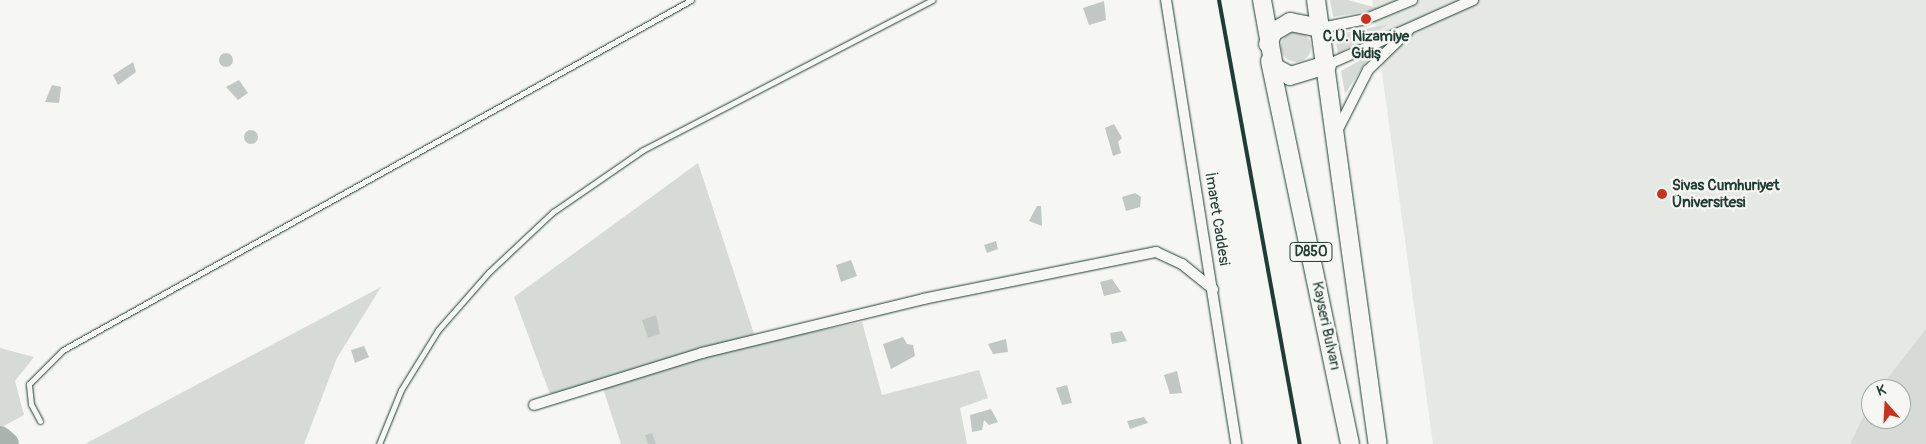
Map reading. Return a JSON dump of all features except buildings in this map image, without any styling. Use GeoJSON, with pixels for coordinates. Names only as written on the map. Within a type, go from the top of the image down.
{"type":"FeatureCollection","features":[{"type":"Feature","properties":{"kind":"highway","name":"Kayseri Bulvarı"},"geometry":{"type":"LineString","coordinates":[[1262,0],[1269,53],[1350,444]]}},
{"type":"Feature","properties":{"kind":"highway"},"geometry":{"type":"LineString","coordinates":[[1316,0],[1321,28],[1327,65],[1290,76],[1269,53],[1274,32],[1290,22],[1321,28]]}},
{"type":"Feature","properties":{"kind":"highway","name":"Kayseri Bulvarı"},"geometry":{"type":"LineString","coordinates":[[1327,65],[1378,444]]}},
{"type":"Feature","properties":{"kind":"street","name":"İmaret Caddesi"},"geometry":{"type":"LineString","coordinates":[[1166,0],[1236,444]]}},
{"type":"Feature","properties":{"kind":"street"},"geometry":{"type":"LineString","coordinates":[[1321,28],[1366,19],[1412,0]]}},
{"type":"Feature","properties":{"kind":"street"},"geometry":{"type":"LineString","coordinates":[[1327,65],[1420,21],[1473,0]]}},
{"type":"Feature","properties":{"kind":"street"},"geometry":{"type":"LineString","coordinates":[[1336,133],[1375,61],[1420,21]]}},
{"type":"Feature","properties":{"kind":"street"},"geometry":{"type":"LineString","coordinates":[[534,405],[636,370],[913,301],[1156,252],[1182,264],[1213,289]]}},
{"type":"Feature","properties":{"kind":"lane"},"geometry":{"type":"LineString","coordinates":[[40,421],[31,404],[29,384],[63,350],[691,0]]}},
{"type":"Feature","properties":{"kind":"lane"},"geometry":{"type":"LineString","coordinates":[[379,444],[401,390],[438,330],[489,272],[553,212],[643,150],[932,0]]}},
{"type":"Feature","properties":{"kind":"shaded area"},"geometry":{"type":"Polygon","coordinates":[[[1330,0],[1348,0],[1381,9],[1333,17],[1330,0]]]}},
{"type":"Feature","properties":{"kind":"shaded area","name":"Sivas Cumhuriyet Üniversitesi"},"geometry":{"type":"Polygon","coordinates":[[[1372,0],[1926,0],[1926,444],[1433,444],[1372,0]]]}},
{"type":"Feature","properties":{"kind":"shaded area"},"geometry":{"type":"Polygon","coordinates":[[[1389,24],[1338,54],[1335,35],[1389,24]]]}},
{"type":"Feature","properties":{"kind":"shaded area"},"geometry":{"type":"Polygon","coordinates":[[[1296,32],[1307,36],[1311,47],[1307,58],[1296,62],[1285,58],[1281,47],[1285,36],[1296,32]]]}},
{"type":"Feature","properties":{"kind":"shaded area"},"geometry":{"type":"Polygon","coordinates":[[[1371,54],[1345,94],[1341,71],[1371,54]]]}},
{"type":"Feature","properties":{"kind":"shaded area"},"geometry":{"type":"Polygon","coordinates":[[[698,163],[757,343],[862,322],[882,395],[979,370],[988,398],[960,408],[967,444],[621,444],[602,385],[550,394],[514,297],[698,163]]]}},
{"type":"Feature","properties":{"kind":"shaded area"},"geometry":{"type":"Polygon","coordinates":[[[381,287],[337,358],[304,444],[85,444],[381,287]]]}},
{"type":"Feature","properties":{"kind":"shaded area"},"geometry":{"type":"Polygon","coordinates":[[[1926,329],[1926,444],[1850,444],[1861,421],[1861,429],[1911,429],[1911,379],[1887,379],[1926,329]]]}},
{"type":"Feature","properties":{"kind":"shaded area"},"geometry":{"type":"Polygon","coordinates":[[[0,348],[34,357],[15,381],[24,415],[0,428],[0,348]]]}},
{"type":"Feature","properties":{"kind":"waterway"},"geometry":{"type":"LineString","coordinates":[[0,438],[7,444]]}},
{"type":"Feature","properties":{"kind":"railway"},"geometry":{"type":"LineString","coordinates":[[1219,0],[1300,444]]}},
{"type":"Feature","properties":{"kind":"place","name":"C.Ü. Nizamiye Gidiş"},"geometry":{"type":"Point","coordinates":[1366,19]}},
{"type":"Feature","properties":{"kind":"place","name":"Sivas Cumhuriyet Üniversitesi"},"geometry":{"type":"Point","coordinates":[1662,194]}}]}
